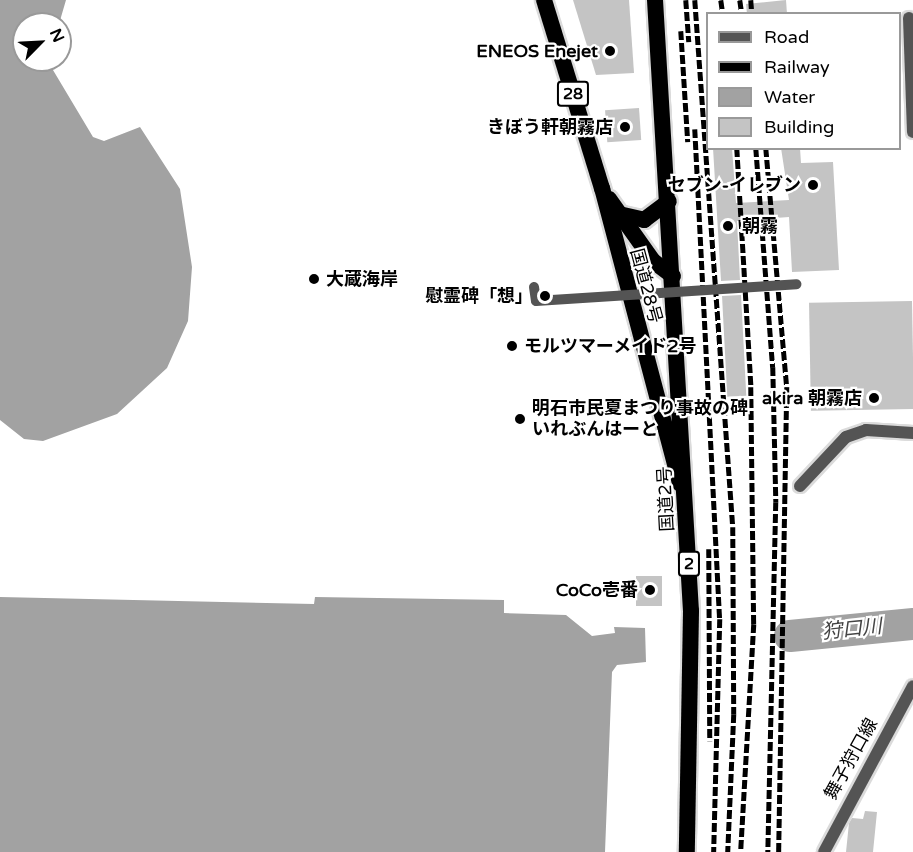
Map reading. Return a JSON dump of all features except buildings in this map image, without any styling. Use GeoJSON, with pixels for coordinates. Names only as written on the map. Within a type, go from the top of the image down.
{"type":"FeatureCollection","features":[{"type":"Feature","properties":{"kind":"highway","name":"国道28号"},"geometry":{"type":"LineString","coordinates":[[544,0],[602,188],[671,461],[686,496]]}},
{"type":"Feature","properties":{"kind":"highway","name":"国道2号"},"geometry":{"type":"LineString","coordinates":[[655,0],[686,496],[691,698],[687,852]]}},
{"type":"Feature","properties":{"kind":"highway","name":"国道28号"},"geometry":{"type":"LineString","coordinates":[[602,188],[653,261],[673,276]]}},
{"type":"Feature","properties":{"kind":"highway"},"geometry":{"type":"LineString","coordinates":[[619,213],[644,220],[669,201]]}},
{"type":"Feature","properties":{"kind":"street"},"geometry":{"type":"LineString","coordinates":[[909,18],[913,132]]}},
{"type":"Feature","properties":{"kind":"street"},"geometry":{"type":"LineString","coordinates":[[534,287],[536,301],[796,284]]}},
{"type":"Feature","properties":{"kind":"street"},"geometry":{"type":"LineString","coordinates":[[800,486],[846,437],[866,430],[913,433]]}},
{"type":"Feature","properties":{"kind":"street","name":"舞子狩口線"},"geometry":{"type":"LineString","coordinates":[[824,852],[913,686]]}},
{"type":"Feature","properties":{"kind":"water"},"geometry":{"type":"Polygon","coordinates":[[[0,0],[66,0],[62,12],[12,12],[12,72],[54,72],[93,137],[104,141],[140,127],[180,189],[192,267],[188,321],[167,368],[117,414],[43,441],[24,439],[0,420],[0,0]]]}},
{"type":"Feature","properties":{"kind":"water"},"geometry":{"type":"Polygon","coordinates":[[[0,597],[314,604],[315,597],[504,600],[504,613],[566,615],[592,636],[615,633],[614,627],[645,628],[646,662],[617,665],[612,672],[605,852],[0,852],[0,597]]]}},
{"type":"Feature","properties":{"kind":"waterway","name":"狩口川"},"geometry":{"type":"LineString","coordinates":[[790,636],[913,624]]}},
{"type":"Feature","properties":{"kind":"railway"},"geometry":{"type":"LineString","coordinates":[[686,0],[689,42]]}},
{"type":"Feature","properties":{"kind":"railway"},"geometry":{"type":"LineString","coordinates":[[695,0],[733,527],[734,714],[728,852]]}},
{"type":"Feature","properties":{"kind":"railway"},"geometry":{"type":"LineString","coordinates":[[721,0],[723,12]]}},
{"type":"Feature","properties":{"kind":"railway"},"geometry":{"type":"LineString","coordinates":[[740,0],[742,12]]}},
{"type":"Feature","properties":{"kind":"railway"},"geometry":{"type":"LineString","coordinates":[[751,0],[752,12]]}},
{"type":"Feature","properties":{"kind":"railway"},"geometry":{"type":"LineString","coordinates":[[681,31],[688,142]]}},
{"type":"Feature","properties":{"kind":"railway"},"geometry":{"type":"LineString","coordinates":[[695,129],[720,619],[714,852]]}},
{"type":"Feature","properties":{"kind":"railway"},"geometry":{"type":"LineString","coordinates":[[737,150],[751,387],[754,624],[741,852]]}},
{"type":"Feature","properties":{"kind":"railway"},"geometry":{"type":"LineString","coordinates":[[756,150],[773,367],[776,502],[768,852]]}},
{"type":"Feature","properties":{"kind":"railway"},"geometry":{"type":"LineString","coordinates":[[766,150],[787,387],[779,852]]}},
{"type":"Feature","properties":{"kind":"railway"},"geometry":{"type":"LineString","coordinates":[[709,549],[710,741]]}},
{"type":"Feature","properties":{"kind":"place","name":"ENEOS Enejet"},"geometry":{"type":"Point","coordinates":[610,51]}},
{"type":"Feature","properties":{"kind":"place","name":"きぼう軒朝霧店"},"geometry":{"type":"Point","coordinates":[625,127]}},
{"type":"Feature","properties":{"kind":"place","name":"セブン-イレブン"},"geometry":{"type":"Point","coordinates":[813,185]}},
{"type":"Feature","properties":{"kind":"place","name":"朝霧"},"geometry":{"type":"Point","coordinates":[728,226]}},
{"type":"Feature","properties":{"kind":"place","name":"大蔵海岸"},"geometry":{"type":"Point","coordinates":[314,279]}},
{"type":"Feature","properties":{"kind":"place","name":"慰霊碑「想」"},"geometry":{"type":"Point","coordinates":[545,296]}},
{"type":"Feature","properties":{"kind":"place","name":"モルツマーメイド2号"},"geometry":{"type":"Point","coordinates":[512,346]}},
{"type":"Feature","properties":{"kind":"place","name":"akira 朝霧店"},"geometry":{"type":"Point","coordinates":[874,398]}},
{"type":"Feature","properties":{"kind":"place","name":"明石市民夏まつり事故の碑 いれぶんはーと"},"geometry":{"type":"Point","coordinates":[520,419]}},
{"type":"Feature","properties":{"kind":"place","name":"CoCo壱番"},"geometry":{"type":"Point","coordinates":[650,590]}}]}
